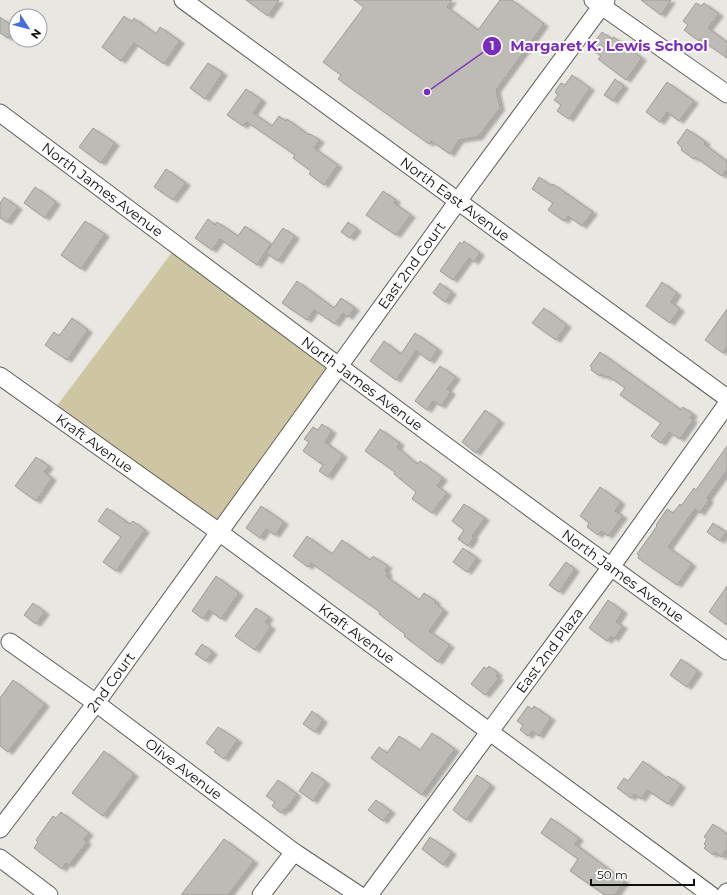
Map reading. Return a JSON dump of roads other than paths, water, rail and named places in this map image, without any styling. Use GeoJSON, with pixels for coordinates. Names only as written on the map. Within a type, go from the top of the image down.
{"type":"FeatureCollection","features":[{"type":"Feature","properties":{"kind":"street","name":"North East Avenue"},"geometry":{"type":"LineString","coordinates":[[183,0],[727,398]]}},
{"type":"Feature","properties":{"kind":"street","name":"East 2nd Court"},"geometry":{"type":"LineString","coordinates":[[219,532],[600,2]]}},
{"type":"Feature","properties":{"kind":"street"},"geometry":{"type":"LineString","coordinates":[[600,2],[727,94]]}},
{"type":"Feature","properties":{"kind":"street","name":"North James Avenue"},"geometry":{"type":"LineString","coordinates":[[0,113],[338,366],[611,568],[727,651]]}},
{"type":"Feature","properties":{"kind":"street","name":"Kraft Avenue"},"geometry":{"type":"LineString","coordinates":[[0,376],[219,532],[711,895]]}},
{"type":"Feature","properties":{"kind":"street","name":"East 2nd Plaza"},"geometry":{"type":"LineString","coordinates":[[369,895],[611,568],[727,404]]}},
{"type":"Feature","properties":{"kind":"street","name":"2nd Court"},"geometry":{"type":"LineString","coordinates":[[0,829],[96,703],[219,532]]}},
{"type":"Feature","properties":{"kind":"street","name":"Olive Avenue"},"geometry":{"type":"LineString","coordinates":[[10,642],[96,703],[294,852],[359,895]]}},
{"type":"Feature","properties":{"kind":"street"},"geometry":{"type":"LineString","coordinates":[[261,895],[294,852]]}},
{"type":"Feature","properties":{"kind":"street"},"geometry":{"type":"LineString","coordinates":[[0,858],[49,895]]}},
{"type":"Feature","properties":{"kind":"place","name":"Margaret K. Lewis School"},"geometry":{"type":"Point","coordinates":[427,92]}}]}
